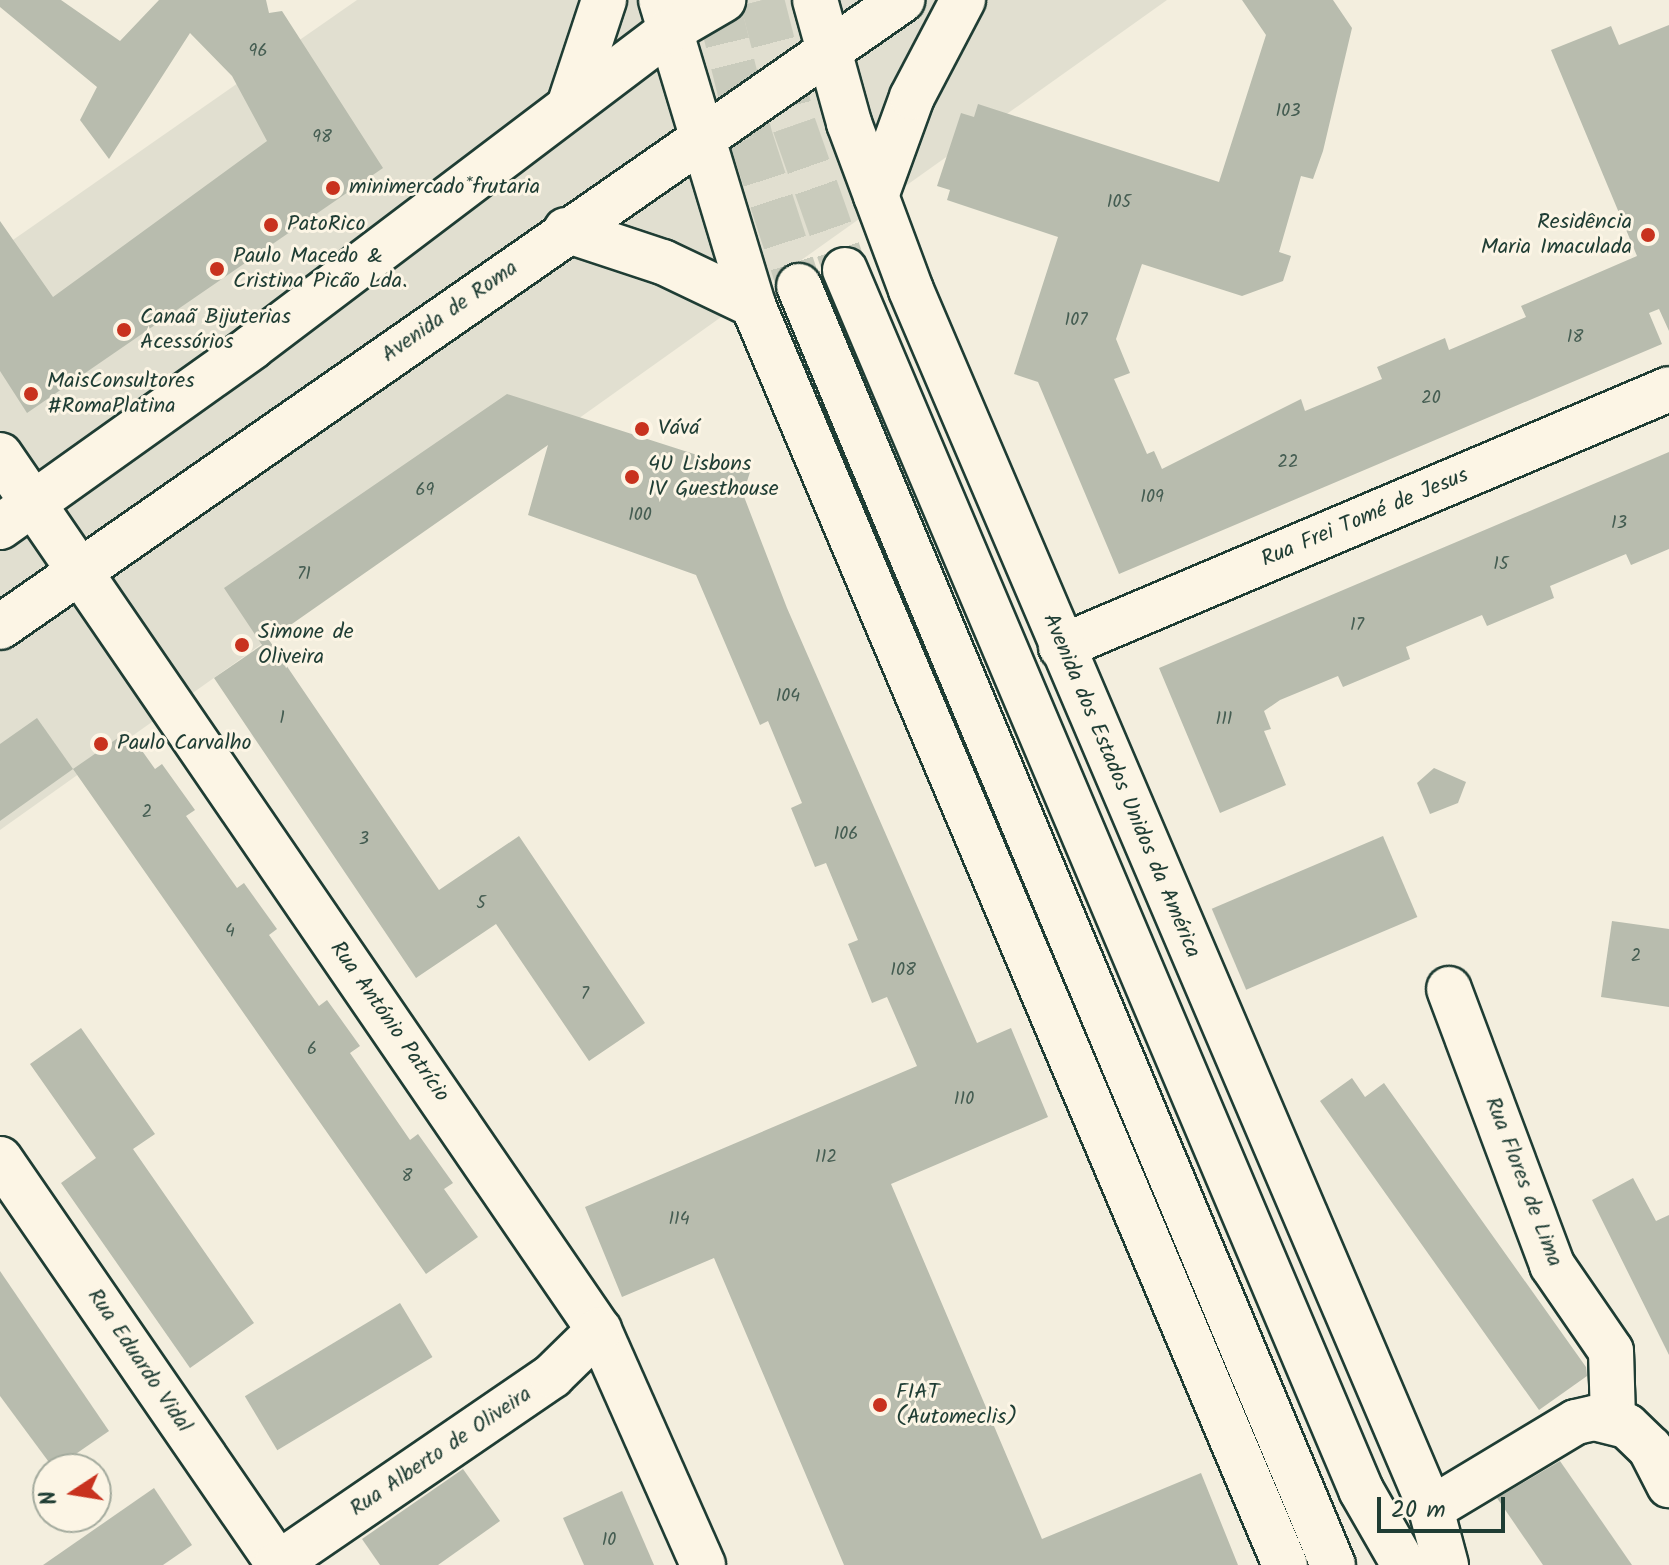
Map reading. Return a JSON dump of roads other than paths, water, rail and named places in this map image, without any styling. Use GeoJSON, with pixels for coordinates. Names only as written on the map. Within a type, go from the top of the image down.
{"type":"FeatureCollection","features":[{"type":"Feature","properties":{"kind":"main road"},"geometry":{"type":"LineString","coordinates":[[569,106],[604,0]]}},
{"type":"Feature","properties":{"kind":"main road"},"geometry":{"type":"LineString","coordinates":[[16,515],[252,347],[569,106],[665,16],[723,0]]}},
{"type":"Feature","properties":{"kind":"main road","name":"Avenida dos Estados Unidos da América"},"geometry":{"type":"LineString","coordinates":[[815,0],[825,49],[876,196],[1061,647],[1431,1509],[1446,1565]]}},
{"type":"Feature","properties":{"kind":"main road","name":"Avenida de Roma"},"geometry":{"type":"LineString","coordinates":[[0,627],[825,49],[902,0]]}},
{"type":"Feature","properties":{"kind":"main road"},"geometry":{"type":"LineString","coordinates":[[876,196],[912,97],[963,0]]}},
{"type":"Feature","properties":{"kind":"main road"},"geometry":{"type":"LineString","coordinates":[[665,16],[699,137],[753,305],[1285,1565]]}},
{"type":"Feature","properties":{"kind":"main road"},"geometry":{"type":"LineString","coordinates":[[566,230],[697,275],[753,305]]}},
{"type":"Feature","properties":{"kind":"main road"},"geometry":{"type":"LineString","coordinates":[[845,270],[1361,1490],[1404,1565]]}},
{"type":"Feature","properties":{"kind":"main road"},"geometry":{"type":"LineString","coordinates":[[799,286],[1333,1565]]}},
{"type":"Feature","properties":{"kind":"main road","name":"Rua Frei Tomé de Jesus"},"geometry":{"type":"LineString","coordinates":[[1061,647],[1669,389]]}},
{"type":"Feature","properties":{"kind":"main road","name":"Rua António Patrício"},"geometry":{"type":"LineString","coordinates":[[0,455],[16,515],[77,573],[599,1330],[703,1565]]}},
{"type":"Feature","properties":{"kind":"main road","name":"Rua Flores de Lima"},"geometry":{"type":"LineString","coordinates":[[1449,989],[1552,1265],[1611,1351],[1613,1418]]}},
{"type":"Feature","properties":{"kind":"main road","name":"Rua Eduardo Vidal"},"geometry":{"type":"LineString","coordinates":[[0,1159],[277,1564]]}},
{"type":"Feature","properties":{"kind":"main road","name":"Rua Alberto de Oliveira"},"geometry":{"type":"LineString","coordinates":[[277,1564],[552,1376],[599,1330]]}},
{"type":"Feature","properties":{"kind":"main road"},"geometry":{"type":"LineString","coordinates":[[1431,1509],[1576,1422],[1613,1418],[1650,1448],[1669,1485]]}},
{"type":"Feature","properties":{"kind":"tunnel"},"geometry":{"type":"LineString","coordinates":[[717,0],[751,138],[799,286]]}},
{"type":"Feature","properties":{"kind":"tunnel"},"geometry":{"type":"LineString","coordinates":[[762,0],[794,125],[845,270]]}},
{"type":"Feature","properties":{"kind":"place","name":"minimercado*frutaria"},"geometry":{"type":"Point","coordinates":[333,188]}},
{"type":"Feature","properties":{"kind":"place","name":"PatoRico"},"geometry":{"type":"Point","coordinates":[271,225]}},
{"type":"Feature","properties":{"kind":"place","name":"Residência Maria Imaculada"},"geometry":{"type":"Point","coordinates":[1648,235]}},
{"type":"Feature","properties":{"kind":"place","name":"Paulo Macedo & Cristina Picão Lda."},"geometry":{"type":"Point","coordinates":[217,269]}},
{"type":"Feature","properties":{"kind":"place","name":"Canaã Bijuterias Acessórios"},"geometry":{"type":"Point","coordinates":[124,330]}},
{"type":"Feature","properties":{"kind":"place","name":"MaisConsultores #RomaPlatina"},"geometry":{"type":"Point","coordinates":[31,394]}},
{"type":"Feature","properties":{"kind":"place","name":"Vává"},"geometry":{"type":"Point","coordinates":[642,429]}},
{"type":"Feature","properties":{"kind":"place","name":"4U Lisbons IV Guesthouse"},"geometry":{"type":"Point","coordinates":[632,477]}},
{"type":"Feature","properties":{"kind":"place","name":"Simone de Oliveira"},"geometry":{"type":"Point","coordinates":[242,645]}},
{"type":"Feature","properties":{"kind":"place","name":"Paulo Carvalho"},"geometry":{"type":"Point","coordinates":[101,744]}},
{"type":"Feature","properties":{"kind":"place","name":"FIAT (Automeclis)"},"geometry":{"type":"Point","coordinates":[880,1405]}}]}
